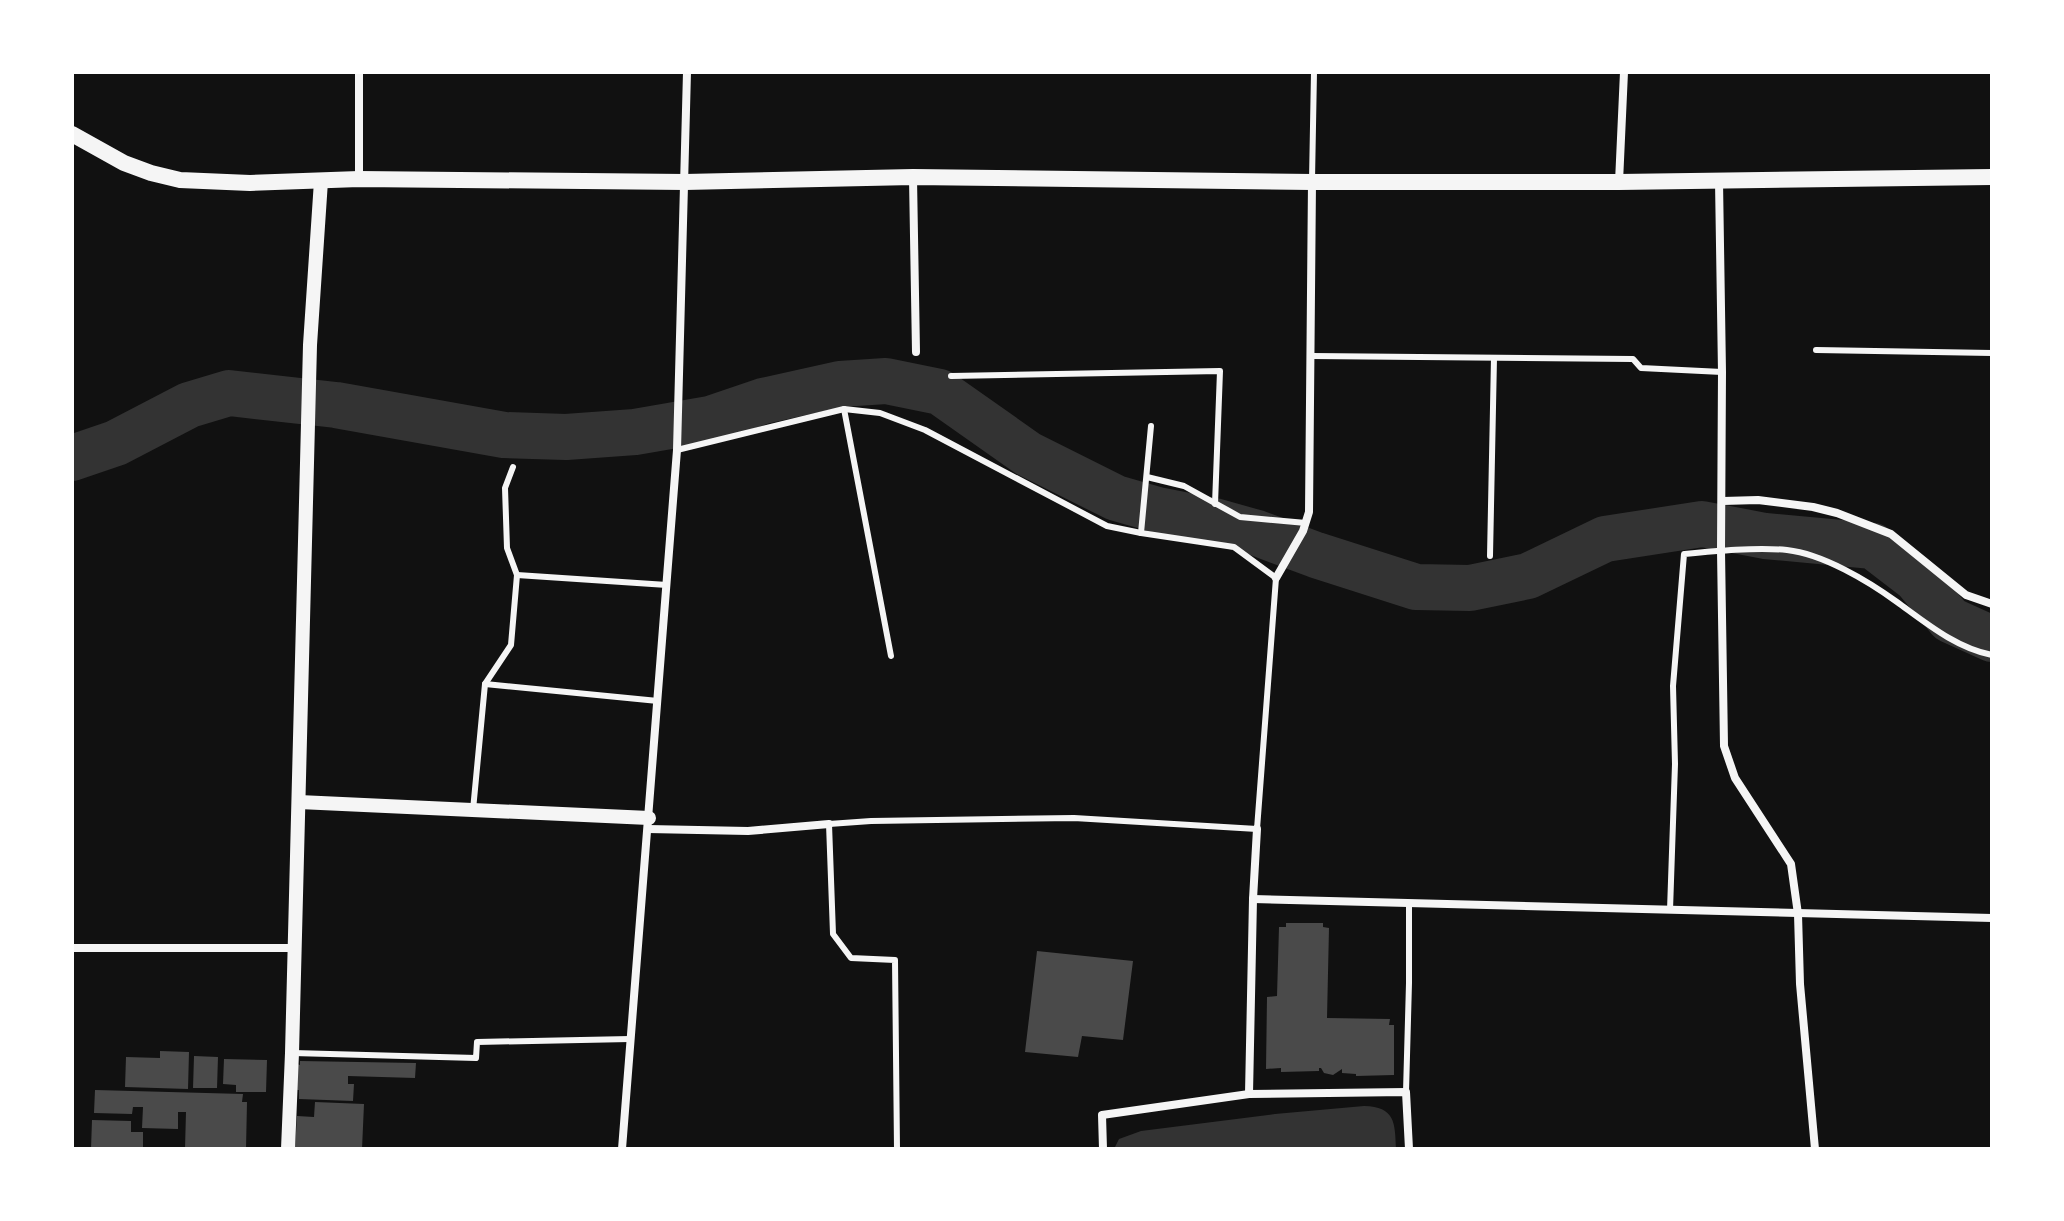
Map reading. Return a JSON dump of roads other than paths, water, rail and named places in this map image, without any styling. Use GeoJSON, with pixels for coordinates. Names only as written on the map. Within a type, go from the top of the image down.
{"type":"FeatureCollection","features":[{"type":"Feature","properties":{"kind":"main road"},"geometry":{"type":"LineString","coordinates":[[72,134],[124,163],[151,173],[180,180],[250,183],[359,179],[685,182],[913,177],[1312,182],[1992,177]]}},
{"type":"Feature","properties":{"kind":"street"},"geometry":{"type":"LineString","coordinates":[[359,72],[359,179]]}},
{"type":"Feature","properties":{"kind":"street"},"geometry":{"type":"LineString","coordinates":[[622,1149],[677,450],[687,72]]}},
{"type":"Feature","properties":{"kind":"street"},"geometry":{"type":"LineString","coordinates":[[1619,182],[1624,72]]}},
{"type":"Feature","properties":{"kind":"street"},"geometry":{"type":"LineString","coordinates":[[913,177],[916,352]]}},
{"type":"Feature","properties":{"kind":"street"},"geometry":{"type":"LineString","coordinates":[[1719,180],[1724,746],[1735,778],[1791,864],[1798,914],[1800,984],[1815,1149]]}},
{"type":"Feature","properties":{"kind":"street"},"geometry":{"type":"LineString","coordinates":[[288,1149],[310,345],[321,181]]}},
{"type":"Feature","properties":{"kind":"street"},"geometry":{"type":"LineString","coordinates":[[1276,578],[1309,512],[1312,182]]}},
{"type":"Feature","properties":{"kind":"street"},"geometry":{"type":"LineString","coordinates":[[1722,505],[1758,500],[1837,513],[1891,534],[1966,595],[1992,604]]}},
{"type":"Feature","properties":{"kind":"street"},"geometry":{"type":"LineString","coordinates":[[299,802],[473,810],[748,831],[829,824]]}},
{"type":"Feature","properties":{"kind":"street"},"geometry":{"type":"LineString","coordinates":[[1249,1094],[1257,829]]}},
{"type":"Feature","properties":{"kind":"street"},"geometry":{"type":"LineString","coordinates":[[1253,899],[1992,918]]}},
{"type":"Feature","properties":{"kind":"street"},"geometry":{"type":"LineString","coordinates":[[72,948],[294,948]]}},
{"type":"Feature","properties":{"kind":"street"},"geometry":{"type":"LineString","coordinates":[[1103,1149],[1102,1115],[1249,1094],[1406,1092],[1409,1149]]}},
{"type":"Feature","properties":{"kind":"lane"},"geometry":{"type":"LineString","coordinates":[[1312,182],[1314,72]]}},
{"type":"Feature","properties":{"kind":"lane"},"geometry":{"type":"LineString","coordinates":[[1816,350],[1992,353]]}},
{"type":"Feature","properties":{"kind":"lane"},"geometry":{"type":"LineString","coordinates":[[1312,356],[1633,359],[1641,368],[1722,372]]}},
{"type":"Feature","properties":{"kind":"lane"},"geometry":{"type":"LineString","coordinates":[[1490,556],[1494,358]]}},
{"type":"Feature","properties":{"kind":"lane"},"geometry":{"type":"LineString","coordinates":[[951,376],[1220,371],[1215,504]]}},
{"type":"Feature","properties":{"kind":"lane"},"geometry":{"type":"LineString","coordinates":[[677,450],[844,409],[880,413],[925,430],[1107,526],[1234,547],[1276,578],[1257,829],[1074,818],[829,824],[833,934],[851,958],[895,960],[897,1149]]}},
{"type":"Feature","properties":{"kind":"lane"},"geometry":{"type":"LineString","coordinates":[[844,409],[891,656]]}},
{"type":"Feature","properties":{"kind":"lane"},"geometry":{"type":"LineString","coordinates":[[1141,533],[1151,426]]}},
{"type":"Feature","properties":{"kind":"lane"},"geometry":{"type":"LineString","coordinates":[[473,810],[485,684],[511,645],[517,575],[507,548],[505,488],[513,467]]}},
{"type":"Feature","properties":{"kind":"lane"},"geometry":{"type":"LineString","coordinates":[[1147,477],[1184,486],[1240,517],[1304,527]]}},
{"type":"Feature","properties":{"kind":"lane"},"geometry":{"type":"LineString","coordinates":[[1670,910],[1675,764],[1673,686],[1684,554],[1789,550],[1837,565],[1945,636],[1992,655]]}},
{"type":"Feature","properties":{"kind":"lane"},"geometry":{"type":"LineString","coordinates":[[517,575],[667,585]]}},
{"type":"Feature","properties":{"kind":"lane"},"geometry":{"type":"LineString","coordinates":[[485,684],[658,701]]}},
{"type":"Feature","properties":{"kind":"lane"},"geometry":{"type":"LineString","coordinates":[[1406,1092],[1409,903]]}},
{"type":"Feature","properties":{"kind":"lane"},"geometry":{"type":"LineString","coordinates":[[292,1053],[476,1058],[477,1042],[630,1039]]}},
{"type":"Feature","properties":{"kind":"waterway"},"geometry":{"type":"LineString","coordinates":[[72,458],[116,443],[189,405],[229,393],[336,405],[504,435],[566,437],[635,432],[710,419],[763,401],[840,384],[886,381],[940,392],[1028,454],[1116,498],[1257,533],[1416,587],[1470,588],[1528,576],[1605,539],[1702,524],[1765,536],[1873,546],[1916,579],[1950,620],[1992,639]]}}]}
